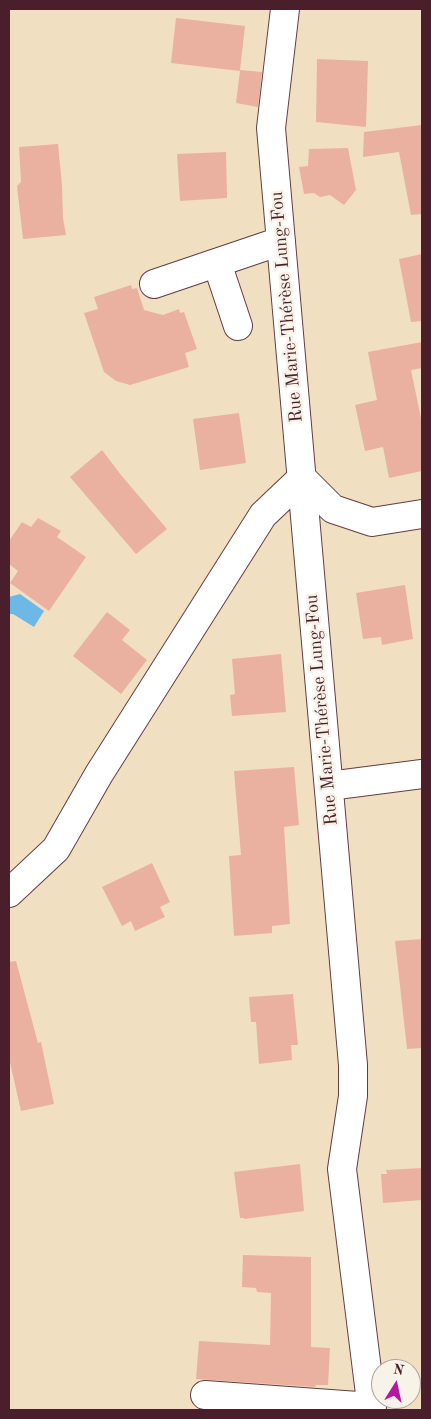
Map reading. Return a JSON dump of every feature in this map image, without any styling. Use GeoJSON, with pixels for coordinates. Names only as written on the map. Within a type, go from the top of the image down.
{"type":"FeatureCollection","features":[{"type":"Feature","properties":{"kind":"street","name":"Rue Marie-Thérèse Lung-Fou"},"geometry":{"type":"LineString","coordinates":[[285,9],[271,128],[353,1065],[353,1096],[342,1169],[371,1401]]}},
{"type":"Feature","properties":{"kind":"street"},"geometry":{"type":"LineString","coordinates":[[154,284],[281,241]]}},
{"type":"Feature","properties":{"kind":"street"},"geometry":{"type":"LineString","coordinates":[[217,262],[238,326]]}},
{"type":"Feature","properties":{"kind":"street"},"geometry":{"type":"LineString","coordinates":[[9,893],[56,849],[98,774],[263,515],[302,478],[333,509],[372,522],[422,514]]}},
{"type":"Feature","properties":{"kind":"street"},"geometry":{"type":"LineString","coordinates":[[329,786],[422,774]]}},
{"type":"Feature","properties":{"kind":"street"},"geometry":{"type":"LineString","coordinates":[[205,1395],[371,1409]]}},
{"type":"Feature","properties":{"kind":"water"},"geometry":{"type":"Polygon","coordinates":[[[20,594],[44,611],[34,627],[13,614],[9,614],[9,597],[20,594]]]}},
{"type":"Feature","properties":{"kind":"building"},"geometry":{"type":"Polygon","coordinates":[[[176,18],[245,26],[240,70],[262,72],[258,107],[236,103],[240,71],[171,63],[176,18]]]}},
{"type":"Feature","properties":{"kind":"building"},"geometry":{"type":"Polygon","coordinates":[[[317,59],[368,61],[366,127],[316,122],[317,59]]]}},
{"type":"Feature","properties":{"kind":"building"},"geometry":{"type":"Polygon","coordinates":[[[422,125],[422,214],[411,215],[399,152],[363,157],[364,132],[422,125]]]}},
{"type":"Feature","properties":{"kind":"building"},"geometry":{"type":"Polygon","coordinates":[[[58,144],[66,235],[23,239],[17,186],[21,182],[19,147],[58,144]]]}},
{"type":"Feature","properties":{"kind":"building"},"geometry":{"type":"Polygon","coordinates":[[[348,148],[356,190],[344,205],[330,195],[320,197],[314,193],[304,194],[299,167],[308,166],[309,149],[348,148]]]}},
{"type":"Feature","properties":{"kind":"building"},"geometry":{"type":"Polygon","coordinates":[[[226,152],[227,198],[180,201],[177,154],[226,152]]]}},
{"type":"Feature","properties":{"kind":"building"},"geometry":{"type":"Polygon","coordinates":[[[422,254],[422,321],[411,322],[399,259],[422,254]]]}},
{"type":"Feature","properties":{"kind":"building"},"geometry":{"type":"Polygon","coordinates":[[[131,285],[132,289],[137,288],[144,310],[163,315],[179,309],[180,313],[184,312],[197,349],[185,353],[189,367],[130,385],[116,381],[104,372],[84,313],[98,309],[94,297],[131,285]]]}},
{"type":"Feature","properties":{"kind":"building"},"geometry":{"type":"Polygon","coordinates":[[[422,342],[422,368],[411,370],[422,423],[422,471],[389,478],[383,447],[365,451],[355,405],[377,400],[368,352],[422,342]]]}},
{"type":"Feature","properties":{"kind":"building"},"geometry":{"type":"Polygon","coordinates":[[[239,413],[246,463],[200,470],[193,419],[239,413]]]}},
{"type":"Feature","properties":{"kind":"building"},"geometry":{"type":"Polygon","coordinates":[[[102,450],[167,529],[136,554],[70,477],[102,450]]]}},
{"type":"Feature","properties":{"kind":"building"},"geometry":{"type":"Polygon","coordinates":[[[38,518],[61,531],[57,537],[86,557],[49,611],[10,583],[18,571],[9,564],[9,541],[22,522],[31,527],[38,518]]]}},
{"type":"Feature","properties":{"kind":"building"},"geometry":{"type":"Polygon","coordinates":[[[405,585],[413,639],[382,645],[381,637],[363,639],[356,593],[405,585]]]}},
{"type":"Feature","properties":{"kind":"building"},"geometry":{"type":"Polygon","coordinates":[[[107,612],[130,630],[122,640],[147,660],[121,694],[73,656],[107,612]]]}},
{"type":"Feature","properties":{"kind":"building"},"geometry":{"type":"Polygon","coordinates":[[[281,654],[286,712],[232,716],[230,695],[235,694],[232,659],[281,654]]]}},
{"type":"Feature","properties":{"kind":"building"},"geometry":{"type":"Polygon","coordinates":[[[294,767],[299,825],[284,827],[290,924],[272,926],[272,933],[234,936],[229,856],[241,855],[234,771],[294,767]]]}},
{"type":"Feature","properties":{"kind":"building"},"geometry":{"type":"Polygon","coordinates":[[[152,863],[170,902],[160,907],[165,917],[135,931],[131,921],[122,926],[102,887],[152,863]]]}},
{"type":"Feature","properties":{"kind":"building"},"geometry":{"type":"Polygon","coordinates":[[[422,939],[422,1048],[407,1049],[395,941],[422,939]]]}},
{"type":"Feature","properties":{"kind":"building"},"geometry":{"type":"Polygon","coordinates":[[[16,961],[38,1043],[41,1042],[54,1104],[21,1111],[9,1058],[9,962],[16,961]]]}},
{"type":"Feature","properties":{"kind":"building"},"geometry":{"type":"Polygon","coordinates":[[[293,994],[298,1045],[291,1045],[292,1060],[259,1064],[256,1022],[251,1022],[249,997],[293,994]]]}},
{"type":"Feature","properties":{"kind":"building"},"geometry":{"type":"Polygon","coordinates":[[[300,1164],[304,1211],[240,1218],[234,1172],[300,1164]]]}},
{"type":"Feature","properties":{"kind":"building"},"geometry":{"type":"Polygon","coordinates":[[[422,1168],[422,1200],[383,1203],[381,1174],[387,1174],[386,1170],[422,1168]]]}},
{"type":"Feature","properties":{"kind":"building"},"geometry":{"type":"Polygon","coordinates":[[[243,1255],[311,1257],[311,1347],[330,1348],[328,1385],[316,1385],[315,1387],[196,1379],[199,1341],[270,1345],[271,1293],[257,1292],[256,1288],[242,1287],[243,1255]]]}}]}
